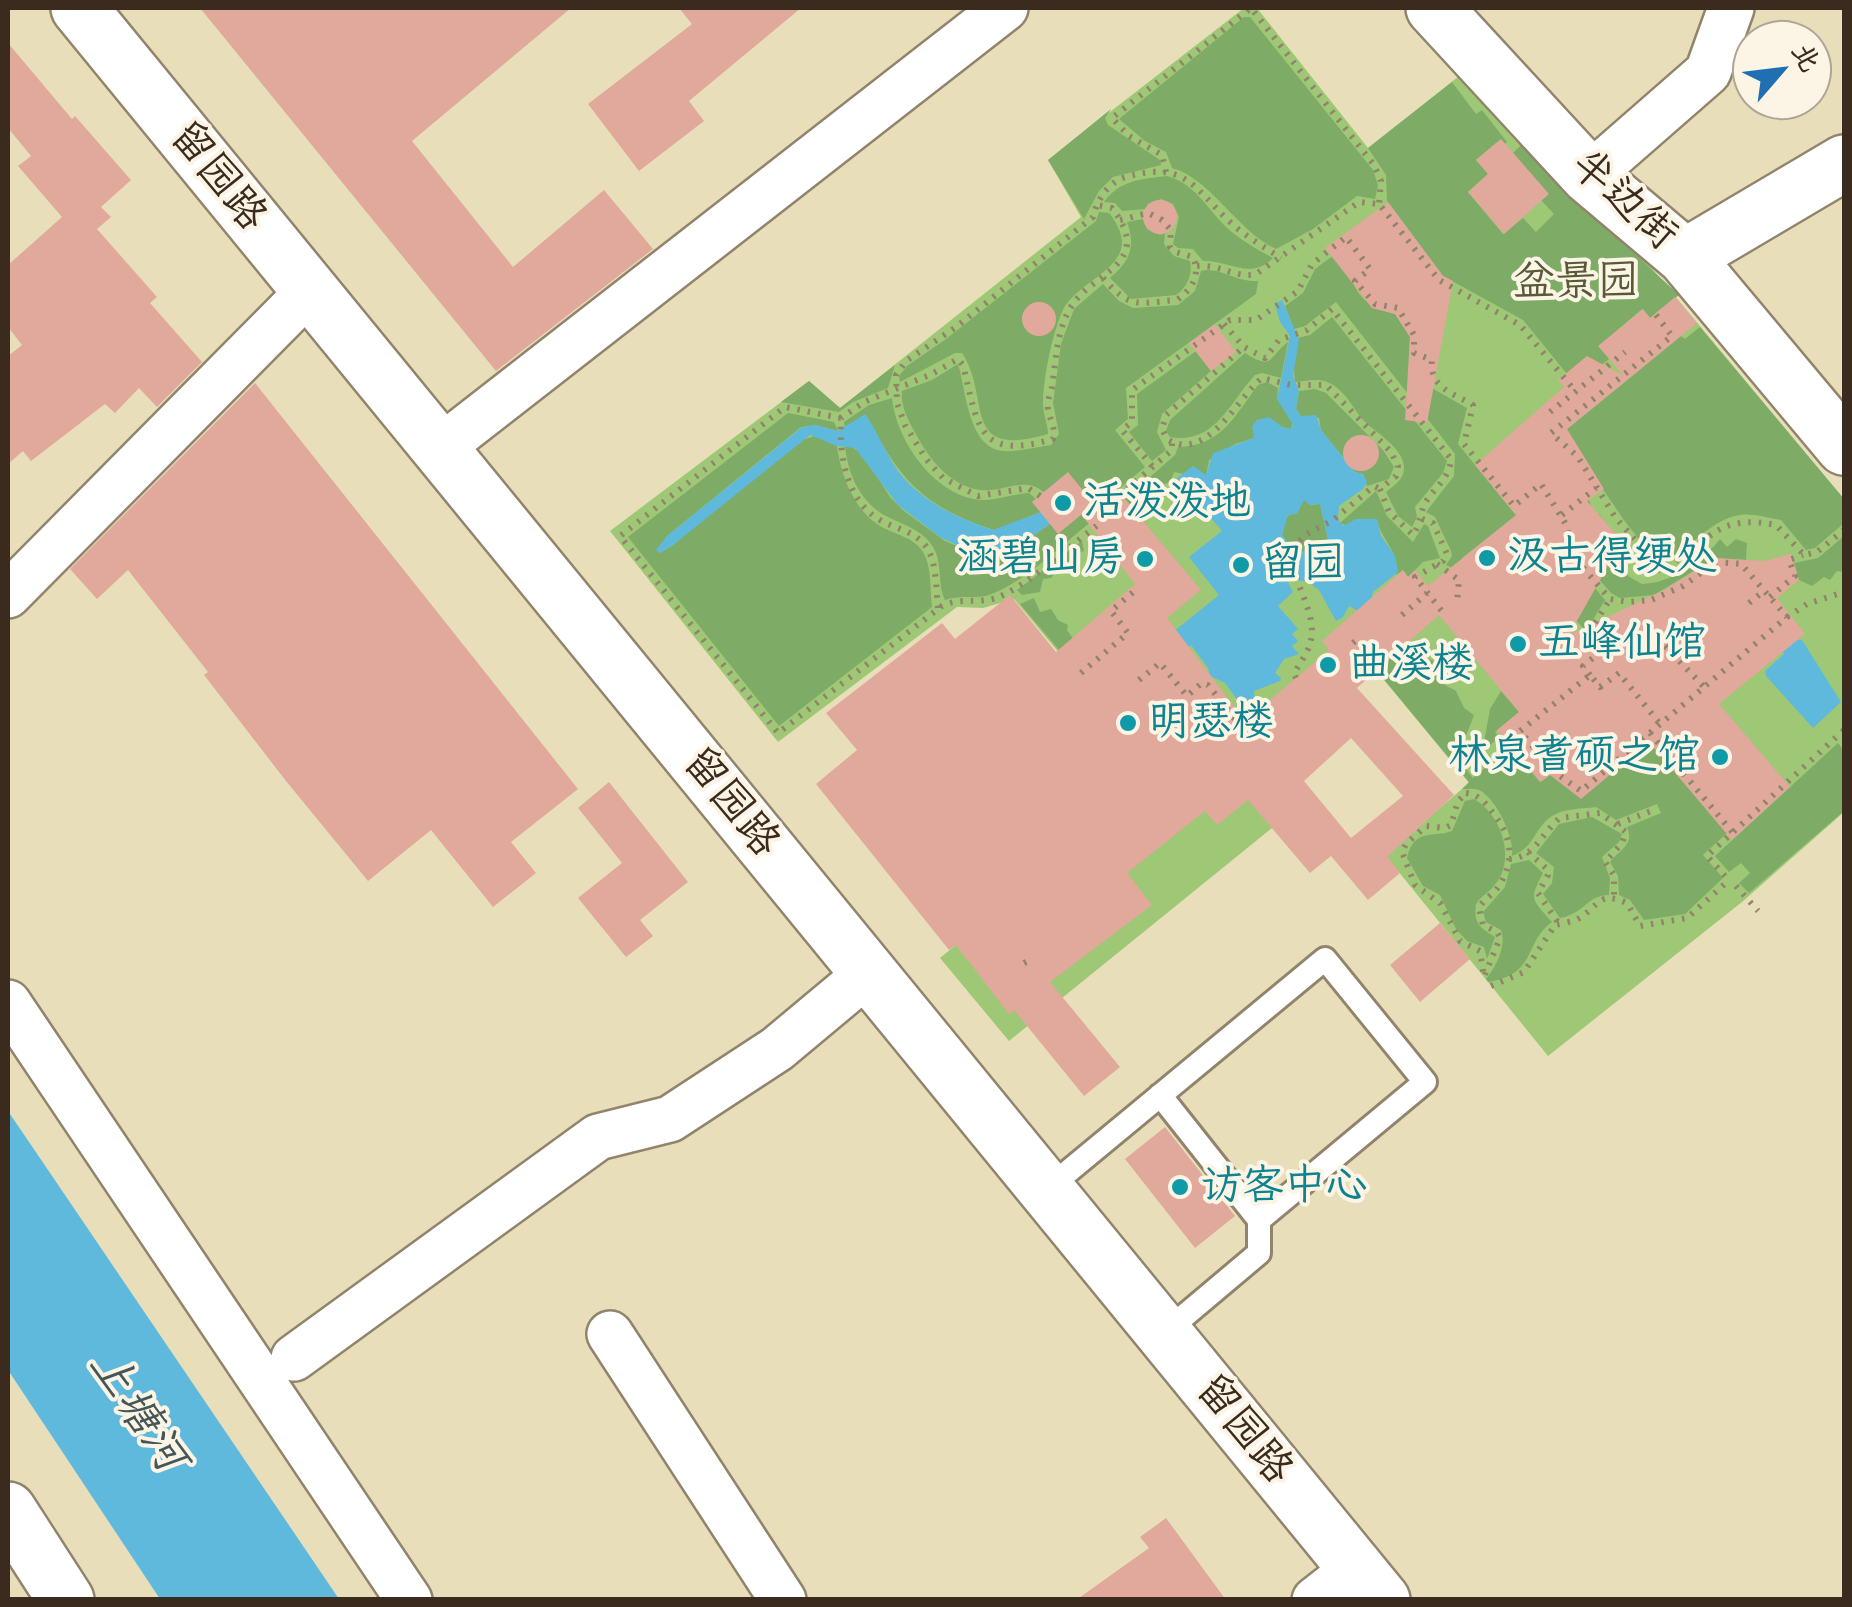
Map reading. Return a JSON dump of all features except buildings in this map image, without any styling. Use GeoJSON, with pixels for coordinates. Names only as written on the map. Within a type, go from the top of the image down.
{"type":"FeatureCollection","features":[{"type":"Feature","properties":{"kind":"street","name":"留园路"},"geometry":{"type":"LineString","coordinates":[[78,8],[1164,1333],[1351,1589]]}},
{"type":"Feature","properties":{"kind":"street"},"geometry":{"type":"LineString","coordinates":[[440,448],[1005,8]]}},
{"type":"Feature","properties":{"kind":"street","name":"半边街"},"geometry":{"type":"LineString","coordinates":[[1434,8],[1589,176],[1685,257],[1844,446]]}},
{"type":"Feature","properties":{"kind":"street"},"geometry":{"type":"LineString","coordinates":[[1589,176],[1708,72],[1731,8]]}},
{"type":"Feature","properties":{"kind":"street"},"geometry":{"type":"LineString","coordinates":[[1685,257],[1844,162]]}},
{"type":"Feature","properties":{"kind":"street"},"geometry":{"type":"LineString","coordinates":[[8,596],[310,290]]}},
{"type":"Feature","properties":{"kind":"street"},"geometry":{"type":"LineString","coordinates":[[294,1358],[598,1137],[670,1119],[777,1050],[868,973]]}},
{"type":"Feature","properties":{"kind":"street"},"geometry":{"type":"LineString","coordinates":[[8,1004],[409,1600]]}},
{"type":"Feature","properties":{"kind":"street"},"geometry":{"type":"LineString","coordinates":[[610,1334],[784,1600]]}},
{"type":"Feature","properties":{"kind":"street"},"geometry":{"type":"LineString","coordinates":[[8,1510],[66,1600]]}},
{"type":"Feature","properties":{"kind":"lane"},"geometry":{"type":"LineString","coordinates":[[1047,1189],[1325,959],[1426,1082],[1259,1220]]}},
{"type":"Feature","properties":{"kind":"lane"},"geometry":{"type":"LineString","coordinates":[[1160,1095],[1259,1220],[1259,1252],[1164,1333]]}},
{"type":"Feature","properties":{"kind":"path"},"geometry":{"type":"LineString","coordinates":[[1166,172],[1162,154],[1129,136],[1112,118],[1251,8],[1374,165],[1381,181],[1379,204],[1439,280],[1520,325],[1576,392]]}},
{"type":"Feature","properties":{"kind":"path"},"geometry":{"type":"LineString","coordinates":[[1040,496],[1028,488],[978,496],[943,478],[912,438],[897,403],[896,375],[906,361],[956,328],[1093,217],[1096,205],[1119,180],[1166,172],[1188,179],[1239,229],[1281,258]]}},
{"type":"Feature","properties":{"kind":"path"},"geometry":{"type":"LineString","coordinates":[[1197,266],[1215,265],[1247,276],[1264,271],[1360,202],[1379,204]]}},
{"type":"Feature","properties":{"kind":"path"},"geometry":{"type":"LineString","coordinates":[[938,610],[929,550],[915,536],[885,523],[867,509],[843,471],[841,418],[857,406],[958,359],[980,425],[989,439],[1006,447],[1053,439],[1055,428],[1048,407],[1058,336],[1072,305],[1116,266],[1128,242],[1112,208],[1096,205]]}},
{"type":"Feature","properties":{"kind":"path"},"geometry":{"type":"LineString","coordinates":[[1103,278],[1120,298],[1131,303],[1178,300],[1192,284],[1197,266],[1194,257],[1170,247],[1171,230],[1154,214],[1120,220]]}},
{"type":"Feature","properties":{"kind":"path"},"geometry":{"type":"LineString","coordinates":[[1152,466],[1122,430],[1132,422],[1132,390],[1230,320],[1256,320],[1298,292],[1312,264],[1346,238],[1370,269],[1356,281],[1375,304],[1398,308],[1414,335],[1414,352],[1432,360],[1430,372],[1436,384],[1473,404],[1464,444],[1514,506],[1541,484],[1568,526],[1570,554],[1610,599],[1641,602],[1661,597],[1716,562],[1741,564],[1787,617]]}},
{"type":"Feature","properties":{"kind":"path"},"geometry":{"type":"LineString","coordinates":[[1224,324],[1244,347],[1265,358],[1280,340],[1307,330],[1332,309],[1449,454],[1451,468],[1422,508],[1422,519],[1413,535],[1389,512],[1380,489],[1374,486],[1339,516],[1305,535],[1294,548],[1296,583],[1311,624],[1311,642],[1294,674],[1296,678]]}},
{"type":"Feature","properties":{"kind":"path"},"geometry":{"type":"LineString","coordinates":[[1656,316],[1672,336],[1551,434],[1578,457],[1615,517],[1638,543],[1646,564],[1658,570],[1685,555],[1715,530],[1734,522],[1776,525],[1804,555]]}},
{"type":"Feature","properties":{"kind":"path"},"geometry":{"type":"LineString","coordinates":[[841,418],[785,407],[620,536],[778,734],[938,610],[957,600],[992,599],[1010,591],[1099,524],[1104,509],[1172,450],[1172,443],[1163,433],[1166,415],[1244,347]]}},
{"type":"Feature","properties":{"kind":"path"},"geometry":{"type":"LineString","coordinates":[[1550,412],[1625,352]]}},
{"type":"Feature","properties":{"kind":"path"},"geometry":{"type":"LineString","coordinates":[[1172,443],[1209,436],[1258,380],[1326,385],[1391,452],[1398,472],[1380,489]]}},
{"type":"Feature","properties":{"kind":"path"},"geometry":{"type":"LineString","coordinates":[[1562,516],[1596,488]]}},
{"type":"Feature","properties":{"kind":"path"},"geometry":{"type":"LineString","coordinates":[[1422,519],[1433,523],[1446,558],[1415,578],[1444,614]]}},
{"type":"Feature","properties":{"kind":"path"},"geometry":{"type":"LineString","coordinates":[[1748,603],[1794,576],[1789,560],[1817,552],[1844,530]]}},
{"type":"Feature","properties":{"kind":"path"},"geometry":{"type":"LineString","coordinates":[[1437,564],[1459,580],[1457,603]]}},
{"type":"Feature","properties":{"kind":"path"},"geometry":{"type":"LineString","coordinates":[[1082,673],[1128,632],[1111,612],[1138,588]]}},
{"type":"Feature","properties":{"kind":"path"},"geometry":{"type":"LineString","coordinates":[[1553,771],[1582,791],[1787,617],[1807,604],[1844,592]]}},
{"type":"Feature","properties":{"kind":"path"},"geometry":{"type":"LineString","coordinates":[[1402,615],[1427,594]]}},
{"type":"Feature","properties":{"kind":"path"},"geometry":{"type":"LineString","coordinates":[[1610,599],[1593,626],[1609,646],[1582,666],[1600,687],[1619,674],[1660,724]]}},
{"type":"Feature","properties":{"kind":"path"},"geometry":{"type":"LineString","coordinates":[[1353,643],[1358,639],[1370,654],[1376,649]]}},
{"type":"Feature","properties":{"kind":"path"},"geometry":{"type":"LineString","coordinates":[[1665,646],[1704,687]]}},
{"type":"Feature","properties":{"kind":"path"},"geometry":{"type":"LineString","coordinates":[[1138,680],[1160,663],[1188,696],[1202,683],[1208,685],[1238,723]]}},
{"type":"Feature","properties":{"kind":"path"},"geometry":{"type":"LineString","coordinates":[[1540,755],[1520,731],[1590,675]]}},
{"type":"Feature","properties":{"kind":"path"},"geometry":{"type":"LineString","coordinates":[[1491,986],[1524,972],[1538,954],[1547,932],[1579,918],[1600,900],[1614,898],[1628,903],[1640,926],[1687,918],[1726,879],[1707,856],[1844,730]]}},
{"type":"Feature","properties":{"kind":"path"},"geometry":{"type":"LineString","coordinates":[[1650,732],[1733,832]]}},
{"type":"Feature","properties":{"kind":"path"},"geometry":{"type":"LineString","coordinates":[[1509,859],[1510,840],[1502,825],[1479,796],[1466,793],[1460,798],[1451,825],[1426,826],[1402,852],[1416,886],[1440,903],[1460,942],[1480,951],[1484,977],[1500,938],[1483,925],[1479,908],[1499,886],[1509,859],[1528,852],[1554,822],[1564,816],[1596,812],[1626,832],[1605,862],[1614,875],[1614,898]]}},
{"type":"Feature","properties":{"kind":"path"},"geometry":{"type":"LineString","coordinates":[[1617,825],[1656,809]]}},
{"type":"Feature","properties":{"kind":"path"},"geometry":{"type":"LineString","coordinates":[[1528,852],[1547,868],[1548,875],[1538,893],[1559,924]]}},
{"type":"Feature","properties":{"kind":"path"},"geometry":{"type":"LineString","coordinates":[[1736,886],[1758,911]]}},
{"type":"Feature","properties":{"kind":"green space","name":"留园"},"geometry":{"type":"Polygon","coordinates":[[[1244,8],[1257,8],[1368,148],[1473,65],[1592,214],[1649,265],[1844,499],[1844,812],[1742,902],[1548,1056],[1385,855],[1469,783],[1376,670],[1356,687],[1272,828],[1009,1041],[940,958],[1139,795],[1081,679],[1014,599],[983,608],[957,607],[778,742],[610,531],[809,381],[840,408],[1081,217],[1048,160],[1244,8]]]}},
{"type":"Feature","properties":{"kind":"green space"},"geometry":{"type":"Polygon","coordinates":[[[1244,17],[1250,17],[1373,170],[1378,185],[1375,199],[1357,196],[1313,229],[1276,249],[1249,230],[1199,182],[1172,168],[1166,152],[1145,141],[1119,119],[1244,17]]]}},
{"type":"Feature","properties":{"kind":"green space","name":"盆景园"},"geometry":{"type":"Polygon","coordinates":[[[1452,82],[1476,114],[1482,110],[1507,142],[1501,148],[1496,143],[1476,160],[1488,174],[1468,192],[1503,234],[1523,218],[1536,232],[1554,214],[1541,200],[1548,194],[1513,153],[1523,143],[1498,97],[1592,214],[1679,295],[1650,318],[1642,309],[1612,335],[1623,348],[1576,385],[1523,320],[1443,276],[1387,201],[1386,175],[1368,148],[1452,82]]]}},
{"type":"Feature","properties":{"kind":"green space"},"geometry":{"type":"Polygon","coordinates":[[[1111,109],[1105,118],[1108,125],[1160,160],[1161,165],[1113,177],[1099,191],[1084,219],[1048,160],[1111,109]]]}},
{"type":"Feature","properties":{"kind":"green space"},"geometry":{"type":"Polygon","coordinates":[[[1167,176],[1187,186],[1237,236],[1273,258],[1248,269],[1203,261],[1193,249],[1173,244],[1179,217],[1173,204],[1161,199],[1145,209],[1122,211],[1115,203],[1104,202],[1124,185],[1167,176]]]}},
{"type":"Feature","properties":{"kind":"green space"},"geometry":{"type":"Polygon","coordinates":[[[1099,212],[1109,213],[1120,231],[1122,246],[1108,268],[1082,288],[1062,312],[1045,382],[1043,408],[1048,434],[1020,440],[1001,439],[990,432],[962,353],[900,382],[899,376],[907,366],[1096,221],[1099,212]]]}},
{"type":"Feature","properties":{"kind":"green space"},"geometry":{"type":"Polygon","coordinates":[[[1143,219],[1147,229],[1160,235],[1165,233],[1164,244],[1174,256],[1190,261],[1188,280],[1176,295],[1131,299],[1110,278],[1129,253],[1127,222],[1143,219]]]}},
{"type":"Feature","properties":{"kind":"green space"},"geometry":{"type":"Polygon","coordinates":[[[1346,246],[1357,290],[1371,304],[1395,314],[1410,337],[1409,356],[1430,387],[1467,408],[1458,444],[1514,513],[1567,555],[1605,600],[1586,631],[1494,533],[1462,558],[1481,582],[1446,565],[1451,551],[1435,517],[1426,512],[1454,476],[1455,454],[1336,302],[1305,326],[1294,329],[1285,306],[1303,293],[1315,269],[1346,246]]]}},
{"type":"Feature","properties":{"kind":"green space"},"geometry":{"type":"Polygon","coordinates":[[[1201,271],[1258,281],[1256,294],[1126,388],[1128,419],[1115,430],[1145,467],[1102,503],[1096,518],[1019,579],[986,596],[945,600],[933,547],[919,533],[888,517],[863,496],[849,468],[845,446],[864,456],[890,497],[904,511],[945,541],[967,550],[1008,553],[1050,524],[1068,473],[1044,492],[1025,485],[991,490],[967,487],[946,474],[923,446],[906,414],[902,391],[932,380],[958,364],[970,416],[982,440],[1003,451],[1051,445],[1059,434],[1053,403],[1061,344],[1074,309],[1103,284],[1119,301],[1133,308],[1178,305],[1195,291],[1201,271]]]}},
{"type":"Feature","properties":{"kind":"green space"},"geometry":{"type":"Polygon","coordinates":[[[1332,317],[1447,461],[1443,473],[1415,507],[1417,517],[1412,527],[1398,516],[1386,492],[1404,472],[1395,448],[1364,421],[1333,385],[1320,380],[1295,382],[1297,338],[1310,335],[1332,317]]]}},
{"type":"Feature","properties":{"kind":"green space"},"geometry":{"type":"Polygon","coordinates":[[[1700,327],[1844,499],[1844,523],[1815,548],[1806,550],[1781,520],[1740,515],[1719,522],[1657,564],[1560,435],[1681,336],[1685,339],[1700,327]]]}},
{"type":"Feature","properties":{"kind":"green space"},"geometry":{"type":"Polygon","coordinates":[[[1288,342],[1281,378],[1255,375],[1210,428],[1186,438],[1170,437],[1166,431],[1170,420],[1245,353],[1266,362],[1288,342]]]}},
{"type":"Feature","properties":{"kind":"green space"},"geometry":{"type":"Polygon","coordinates":[[[1196,351],[1211,371],[1162,414],[1157,432],[1166,450],[1152,461],[1129,432],[1138,425],[1137,394],[1196,351]]]}},
{"type":"Feature","properties":{"kind":"green space"},"geometry":{"type":"Polygon","coordinates":[[[895,365],[888,388],[839,412],[781,402],[809,381],[840,408],[895,365]]]}},
{"type":"Feature","properties":{"kind":"green space"},"geometry":{"type":"Polygon","coordinates":[[[1267,382],[1278,388],[1277,399],[1293,421],[1291,429],[1269,418],[1257,420],[1254,438],[1209,460],[1206,476],[1193,466],[1184,474],[1174,472],[1170,483],[1163,484],[1160,496],[1146,499],[1135,509],[1125,499],[1175,455],[1178,447],[1205,441],[1225,428],[1258,385],[1267,382]]]}},
{"type":"Feature","properties":{"kind":"green space"},"geometry":{"type":"Polygon","coordinates":[[[1315,389],[1326,393],[1383,450],[1394,467],[1389,479],[1367,486],[1363,474],[1355,472],[1321,430],[1319,418],[1301,416],[1296,409],[1299,391],[1315,389]]]}},
{"type":"Feature","properties":{"kind":"green space"},"geometry":{"type":"Polygon","coordinates":[[[892,398],[908,446],[943,485],[980,500],[1029,493],[1041,512],[994,530],[931,500],[902,474],[866,415],[845,430],[844,422],[869,405],[892,398]]]}},
{"type":"Feature","properties":{"kind":"green space"},"geometry":{"type":"Polygon","coordinates":[[[788,413],[834,422],[838,431],[816,425],[801,427],[667,536],[657,550],[660,553],[673,545],[799,441],[815,436],[837,446],[846,481],[864,512],[923,552],[932,607],[779,726],[628,537],[788,413]]]}},
{"type":"Feature","properties":{"kind":"green space"},"geometry":{"type":"Polygon","coordinates":[[[1376,491],[1387,516],[1413,542],[1424,524],[1428,526],[1440,558],[1423,562],[1408,577],[1403,570],[1396,575],[1394,554],[1377,520],[1356,519],[1347,526],[1340,523],[1376,491]]]}},
{"type":"Feature","properties":{"kind":"green space"},"geometry":{"type":"Polygon","coordinates":[[[1304,500],[1311,505],[1320,504],[1328,539],[1323,546],[1301,553],[1282,535],[1286,518],[1304,500]]]}},
{"type":"Feature","properties":{"kind":"green space"},"geometry":{"type":"Polygon","coordinates":[[[1589,500],[1594,517],[1599,514],[1623,545],[1628,576],[1642,584],[1664,580],[1685,570],[1720,539],[1727,547],[1736,539],[1747,543],[1746,560],[1715,558],[1654,595],[1620,598],[1575,552],[1568,517],[1589,500]]]}},
{"type":"Feature","properties":{"kind":"green space"},"geometry":{"type":"Polygon","coordinates":[[[1844,536],[1844,572],[1837,571],[1830,580],[1824,577],[1812,586],[1799,580],[1794,563],[1818,558],[1844,536]]]}},
{"type":"Feature","properties":{"kind":"green space"},"geometry":{"type":"Polygon","coordinates":[[[1082,541],[1084,551],[1077,553],[1075,560],[1063,563],[1051,578],[1043,579],[1040,592],[1022,595],[1017,590],[1082,541]]]}},
{"type":"Feature","properties":{"kind":"green space"},"geometry":{"type":"Polygon","coordinates":[[[1034,598],[1040,612],[1051,609],[1058,620],[1068,625],[1067,630],[1078,646],[1071,664],[1020,604],[1034,598]]]}},
{"type":"Feature","properties":{"kind":"green space"},"geometry":{"type":"Polygon","coordinates":[[[1403,647],[1403,664],[1425,658],[1434,661],[1444,677],[1436,680],[1456,691],[1464,708],[1474,715],[1464,741],[1456,745],[1458,754],[1470,756],[1484,742],[1490,709],[1501,691],[1519,712],[1495,732],[1499,737],[1465,768],[1473,778],[1519,739],[1527,766],[1541,782],[1550,775],[1649,742],[1727,833],[1703,855],[1723,878],[1685,914],[1644,920],[1630,900],[1619,895],[1618,876],[1610,862],[1628,843],[1627,827],[1661,813],[1657,804],[1616,820],[1596,807],[1559,813],[1543,824],[1526,848],[1512,856],[1507,829],[1492,801],[1479,790],[1462,789],[1469,782],[1376,670],[1403,647]]]}},
{"type":"Feature","properties":{"kind":"green space"},"geometry":{"type":"Polygon","coordinates":[[[1838,743],[1844,751],[1844,811],[1749,893],[1739,883],[1750,873],[1741,863],[1729,872],[1715,856],[1838,743]]]}},
{"type":"Feature","properties":{"kind":"green space"},"geometry":{"type":"Polygon","coordinates":[[[1474,799],[1499,827],[1505,851],[1501,875],[1476,904],[1479,925],[1495,937],[1487,959],[1484,947],[1467,941],[1456,929],[1440,895],[1423,886],[1407,858],[1420,838],[1452,831],[1465,801],[1474,799]]]}},
{"type":"Feature","properties":{"kind":"green space"},"geometry":{"type":"Polygon","coordinates":[[[1592,817],[1622,834],[1602,857],[1610,878],[1609,895],[1595,898],[1560,918],[1543,894],[1552,883],[1554,867],[1536,853],[1559,824],[1592,817]]]}},
{"type":"Feature","properties":{"kind":"green space"},"geometry":{"type":"Polygon","coordinates":[[[1529,860],[1543,873],[1534,899],[1552,922],[1523,965],[1504,978],[1488,982],[1503,942],[1501,930],[1486,922],[1483,912],[1505,887],[1511,864],[1529,860]]]}},
{"type":"Feature","properties":{"kind":"water"},"geometry":{"type":"Polygon","coordinates":[[[1282,300],[1299,340],[1293,376],[1299,391],[1296,409],[1301,416],[1316,415],[1321,430],[1367,482],[1339,506],[1338,519],[1343,526],[1356,519],[1377,519],[1381,536],[1395,556],[1398,572],[1373,592],[1371,601],[1360,612],[1349,606],[1336,621],[1319,590],[1308,582],[1286,578],[1293,592],[1278,606],[1298,629],[1292,634],[1298,641],[1292,646],[1299,654],[1284,659],[1275,673],[1280,681],[1254,691],[1255,702],[1245,710],[1225,683],[1210,676],[1191,645],[1186,649],[1172,633],[1219,595],[1189,557],[1222,531],[1177,478],[1193,466],[1206,475],[1213,453],[1254,438],[1252,426],[1257,420],[1269,417],[1291,429],[1293,425],[1277,399],[1290,336],[1280,322],[1275,304],[1282,300]],[[1304,500],[1297,514],[1288,515],[1282,535],[1301,553],[1323,546],[1328,539],[1320,504],[1310,505],[1304,500]]]}},
{"type":"Feature","properties":{"kind":"water"},"geometry":{"type":"Polygon","coordinates":[[[865,414],[898,471],[941,508],[993,530],[1041,512],[1050,524],[1004,555],[967,550],[940,537],[898,505],[855,448],[837,446],[810,435],[673,545],[660,553],[656,550],[667,536],[802,427],[816,425],[838,431],[865,414]]]}},
{"type":"Feature","properties":{"kind":"water"},"geometry":{"type":"Polygon","coordinates":[[[1787,639],[1802,640],[1841,702],[1813,728],[1766,676],[1765,671],[1784,654],[1778,647],[1787,639]]]}},
{"type":"Feature","properties":{"kind":"water","name":"上塘河"},"geometry":{"type":"Polygon","coordinates":[[[8,1111],[339,1599],[160,1599],[8,1370],[8,1111]]]}},
{"type":"Feature","properties":{"kind":"place","name":"活泼泼地"},"geometry":{"type":"Point","coordinates":[1063,503]}},
{"type":"Feature","properties":{"kind":"place","name":"汲古得绠处"},"geometry":{"type":"Point","coordinates":[1487,558]}},
{"type":"Feature","properties":{"kind":"place","name":"涵碧山房"},"geometry":{"type":"Point","coordinates":[1145,559]}},
{"type":"Feature","properties":{"kind":"place","name":"留园"},"geometry":{"type":"Point","coordinates":[1241,565]}},
{"type":"Feature","properties":{"kind":"place","name":"五峰仙馆"},"geometry":{"type":"Point","coordinates":[1518,644]}},
{"type":"Feature","properties":{"kind":"place","name":"曲溪楼"},"geometry":{"type":"Point","coordinates":[1328,665]}},
{"type":"Feature","properties":{"kind":"place","name":"明瑟楼"},"geometry":{"type":"Point","coordinates":[1128,723]}},
{"type":"Feature","properties":{"kind":"place","name":"林泉耆硕之馆"},"geometry":{"type":"Point","coordinates":[1720,757]}},
{"type":"Feature","properties":{"kind":"place","name":"访客中心"},"geometry":{"type":"Point","coordinates":[1180,1187]}}]}
